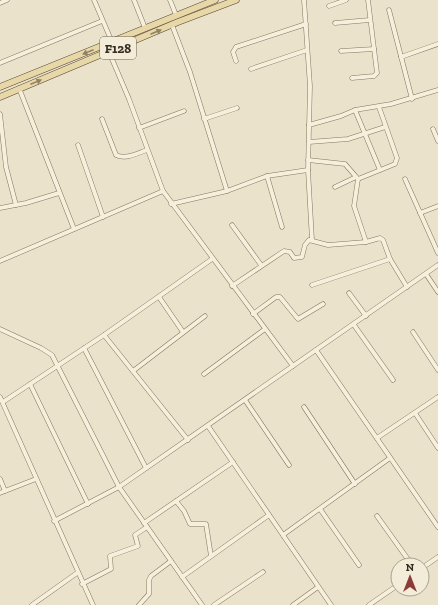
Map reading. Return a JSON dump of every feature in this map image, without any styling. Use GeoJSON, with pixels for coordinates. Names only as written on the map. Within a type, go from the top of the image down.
{"type":"FeatureCollection","features":[{"type":"Feature","properties":{"kind":"main road","name":"F128"},"geometry":{"type":"LineString","coordinates":[[0,87],[176,15],[201,2],[215,0]]}},
{"type":"Feature","properties":{"kind":"main road","name":"F128"},"geometry":{"type":"LineString","coordinates":[[0,97],[172,25],[236,0]]}},
{"type":"Feature","properties":{"kind":"main road"},"geometry":{"type":"LineString","coordinates":[[64,62],[67,69]]}},
{"type":"Feature","properties":{"kind":"street"},"geometry":{"type":"LineString","coordinates":[[0,3],[7,0]]}},
{"type":"Feature","properties":{"kind":"street"},"geometry":{"type":"LineString","coordinates":[[94,0],[112,42]]}},
{"type":"Feature","properties":{"kind":"street"},"geometry":{"type":"LineString","coordinates":[[134,0],[145,28]]}},
{"type":"Feature","properties":{"kind":"street"},"geometry":{"type":"LineString","coordinates":[[170,0],[176,15]]}},
{"type":"Feature","properties":{"kind":"street"},"geometry":{"type":"LineString","coordinates":[[304,0],[310,86],[308,170],[312,240]]}},
{"type":"Feature","properties":{"kind":"street"},"geometry":{"type":"LineString","coordinates":[[329,6],[346,0]]}},
{"type":"Feature","properties":{"kind":"street"},"geometry":{"type":"LineString","coordinates":[[352,78],[376,75],[368,0]]}},
{"type":"Feature","properties":{"kind":"street"},"geometry":{"type":"LineString","coordinates":[[389,10],[412,99]]}},
{"type":"Feature","properties":{"kind":"street"},"geometry":{"type":"LineString","coordinates":[[335,23],[370,20]]}},
{"type":"Feature","properties":{"kind":"street"},"geometry":{"type":"LineString","coordinates":[[0,63],[102,21]]}},
{"type":"Feature","properties":{"kind":"street"},"geometry":{"type":"LineString","coordinates":[[236,61],[233,49],[236,47],[306,24]]}},
{"type":"Feature","properties":{"kind":"street"},"geometry":{"type":"LineString","coordinates":[[172,25],[227,191]]}},
{"type":"Feature","properties":{"kind":"street"},"geometry":{"type":"LineString","coordinates":[[401,57],[438,44]]}},
{"type":"Feature","properties":{"kind":"street"},"geometry":{"type":"LineString","coordinates":[[341,51],[374,48]]}},
{"type":"Feature","properties":{"kind":"street"},"geometry":{"type":"LineString","coordinates":[[251,69],[307,50]]}},
{"type":"Feature","properties":{"kind":"street"},"geometry":{"type":"LineString","coordinates":[[109,52],[163,191],[171,204],[293,366]]}},
{"type":"Feature","properties":{"kind":"street"},"geometry":{"type":"LineString","coordinates":[[19,88],[74,229]]}},
{"type":"Feature","properties":{"kind":"street"},"geometry":{"type":"LineString","coordinates":[[309,125],[342,116],[355,110],[379,107],[412,99],[438,90]]}},
{"type":"Feature","properties":{"kind":"street"},"geometry":{"type":"LineString","coordinates":[[335,187],[395,164],[396,161],[379,107]]}},
{"type":"Feature","properties":{"kind":"street"},"geometry":{"type":"LineString","coordinates":[[204,119],[236,108]]}},
{"type":"Feature","properties":{"kind":"street"},"geometry":{"type":"LineString","coordinates":[[355,110],[380,170]]}},
{"type":"Feature","properties":{"kind":"street"},"geometry":{"type":"LineString","coordinates":[[139,128],[184,111]]}},
{"type":"Feature","properties":{"kind":"street"},"geometry":{"type":"LineString","coordinates":[[0,114],[6,167],[16,205]]}},
{"type":"Feature","properties":{"kind":"street"},"geometry":{"type":"LineString","coordinates":[[102,119],[116,155],[120,158],[147,150]]}},
{"type":"Feature","properties":{"kind":"street"},"geometry":{"type":"LineString","coordinates":[[309,142],[348,139],[385,127]]}},
{"type":"Feature","properties":{"kind":"street"},"geometry":{"type":"LineString","coordinates":[[433,129],[438,141]]}},
{"type":"Feature","properties":{"kind":"street"},"geometry":{"type":"LineString","coordinates":[[78,145],[103,217]]}},
{"type":"Feature","properties":{"kind":"street"},"geometry":{"type":"LineString","coordinates":[[308,160],[345,164],[349,166],[357,178],[354,206],[366,242]]}},
{"type":"Feature","properties":{"kind":"street"},"geometry":{"type":"LineString","coordinates":[[171,204],[227,191],[267,176],[308,170]]}},
{"type":"Feature","properties":{"kind":"street"},"geometry":{"type":"LineString","coordinates":[[267,176],[282,227]]}},
{"type":"Feature","properties":{"kind":"street"},"geometry":{"type":"LineString","coordinates":[[405,179],[438,252]]}},
{"type":"Feature","properties":{"kind":"street"},"geometry":{"type":"LineString","coordinates":[[0,261],[163,191]]}},
{"type":"Feature","properties":{"kind":"street"},"geometry":{"type":"LineString","coordinates":[[0,208],[59,193]]}},
{"type":"Feature","properties":{"kind":"street"},"geometry":{"type":"LineString","coordinates":[[420,213],[438,206]]}},
{"type":"Feature","properties":{"kind":"street"},"geometry":{"type":"LineString","coordinates":[[232,225],[261,265]]}},
{"type":"Feature","properties":{"kind":"street"},"geometry":{"type":"LineString","coordinates":[[232,286],[261,265],[284,251],[290,252],[294,258],[302,257],[306,242],[312,240],[328,245],[366,242],[380,238],[383,240],[390,259],[408,287]]}},
{"type":"Feature","properties":{"kind":"street"},"geometry":{"type":"LineString","coordinates":[[2,402],[104,335],[212,259]]}},
{"type":"Feature","properties":{"kind":"street"},"geometry":{"type":"LineString","coordinates":[[312,285],[390,259]]}},
{"type":"Feature","properties":{"kind":"street"},"geometry":{"type":"LineString","coordinates":[[54,521],[119,487],[354,325],[438,265]]}},
{"type":"Feature","properties":{"kind":"street"},"geometry":{"type":"LineString","coordinates":[[426,274],[438,292]]}},
{"type":"Feature","properties":{"kind":"street"},"geometry":{"type":"LineString","coordinates":[[349,293],[366,316]]}},
{"type":"Feature","properties":{"kind":"street"},"geometry":{"type":"LineString","coordinates":[[253,314],[278,296],[298,319],[323,304]]}},
{"type":"Feature","properties":{"kind":"street"},"geometry":{"type":"LineString","coordinates":[[159,297],[183,332]]}},
{"type":"Feature","properties":{"kind":"street"},"geometry":{"type":"LineString","coordinates":[[133,371],[205,316]]}},
{"type":"Feature","properties":{"kind":"street"},"geometry":{"type":"LineString","coordinates":[[354,325],[393,380]]}},
{"type":"Feature","properties":{"kind":"street"},"geometry":{"type":"LineString","coordinates":[[0,329],[41,348],[52,355],[119,487],[202,605]]}},
{"type":"Feature","properties":{"kind":"street"},"geometry":{"type":"LineString","coordinates":[[204,374],[265,329]]}},
{"type":"Feature","properties":{"kind":"street"},"geometry":{"type":"LineString","coordinates":[[413,332],[438,370]]}},
{"type":"Feature","properties":{"kind":"street"},"geometry":{"type":"LineString","coordinates":[[104,335],[188,440]]}},
{"type":"Feature","properties":{"kind":"street"},"geometry":{"type":"LineString","coordinates":[[84,348],[146,468]]}},
{"type":"Feature","properties":{"kind":"street"},"geometry":{"type":"LineString","coordinates":[[316,350],[438,527]]}},
{"type":"Feature","properties":{"kind":"street"},"geometry":{"type":"LineString","coordinates":[[30,384],[88,504]]}},
{"type":"Feature","properties":{"kind":"street"},"geometry":{"type":"LineString","coordinates":[[0,397],[92,605]]}},
{"type":"Feature","properties":{"kind":"street"},"geometry":{"type":"LineString","coordinates":[[377,438],[438,397]]}},
{"type":"Feature","properties":{"kind":"street"},"geometry":{"type":"LineString","coordinates":[[245,400],[289,465]]}},
{"type":"Feature","properties":{"kind":"street"},"geometry":{"type":"LineString","coordinates":[[304,407],[354,484]]}},
{"type":"Feature","properties":{"kind":"street"},"geometry":{"type":"LineString","coordinates":[[415,413],[438,448]]}},
{"type":"Feature","properties":{"kind":"street"},"geometry":{"type":"LineString","coordinates":[[208,426],[331,605]]}},
{"type":"Feature","properties":{"kind":"street"},"geometry":{"type":"LineString","coordinates":[[283,535],[390,458]]}},
{"type":"Feature","properties":{"kind":"street"},"geometry":{"type":"LineString","coordinates":[[82,584],[109,571],[111,566],[110,556],[138,546],[135,535],[146,525],[176,501],[232,462]]}},
{"type":"Feature","properties":{"kind":"street"},"geometry":{"type":"LineString","coordinates":[[0,479],[5,491]]}},
{"type":"Feature","properties":{"kind":"street"},"geometry":{"type":"LineString","coordinates":[[0,493],[36,479]]}},
{"type":"Feature","properties":{"kind":"street"},"geometry":{"type":"LineString","coordinates":[[176,501],[184,511],[190,524],[206,524],[212,556]]}},
{"type":"Feature","properties":{"kind":"street"},"geometry":{"type":"LineString","coordinates":[[320,509],[359,565]]}},
{"type":"Feature","properties":{"kind":"street"},"geometry":{"type":"LineString","coordinates":[[182,577],[269,515]]}},
{"type":"Feature","properties":{"kind":"street"},"geometry":{"type":"LineString","coordinates":[[377,516],[406,557]]}},
{"type":"Feature","properties":{"kind":"street"},"geometry":{"type":"LineString","coordinates":[[139,605],[148,594],[148,580],[171,561]]}},
{"type":"Feature","properties":{"kind":"street"},"geometry":{"type":"LineString","coordinates":[[214,605],[263,572]]}},
{"type":"Feature","properties":{"kind":"street"},"geometry":{"type":"LineString","coordinates":[[34,604],[77,573]]}},
{"type":"Feature","properties":{"kind":"street"},"geometry":{"type":"LineString","coordinates":[[293,605],[318,587]]}},
{"type":"Feature","properties":{"kind":"street"},"geometry":{"type":"LineString","coordinates":[[369,605],[390,591]]}}]}
